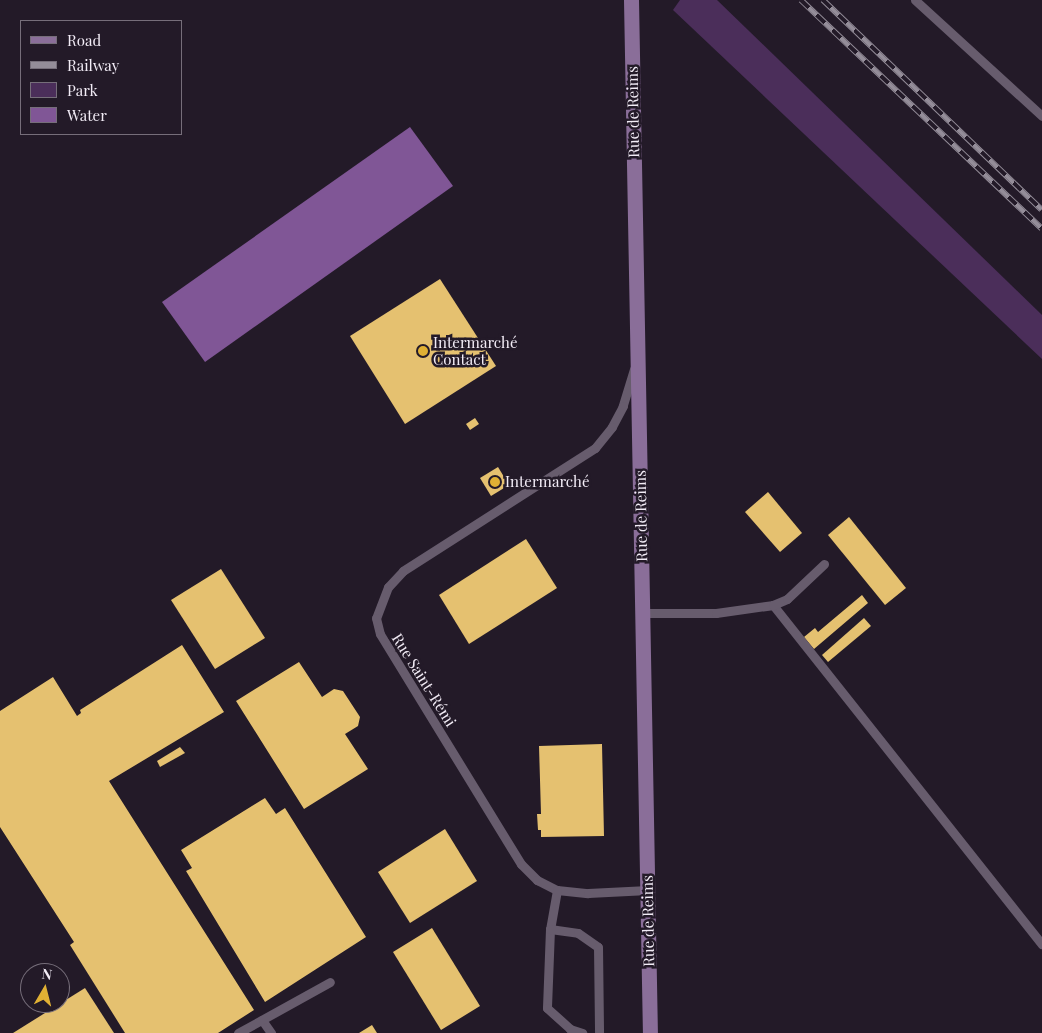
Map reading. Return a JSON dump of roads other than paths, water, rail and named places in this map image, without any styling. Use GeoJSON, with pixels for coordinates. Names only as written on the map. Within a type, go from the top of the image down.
{"type":"FeatureCollection","features":[{"type":"Feature","properties":{"kind":"street","name":"Rue de Reims"},"geometry":{"type":"LineString","coordinates":[[630,0],[650,1033]]}},
{"type":"Feature","properties":{"kind":"lane"},"geometry":{"type":"LineString","coordinates":[[915,0],[1042,116]]}},
{"type":"Feature","properties":{"kind":"lane","name":"Rue Saint-Rémi"},"geometry":{"type":"LineString","coordinates":[[638,357],[623,406],[612,426],[595,448],[425,554],[388,587],[380,603],[376,618],[380,634],[521,864],[537,880],[557,890],[588,894],[648,890]]}},
{"type":"Feature","properties":{"kind":"lane"},"geometry":{"type":"LineString","coordinates":[[643,613],[716,613],[773,605],[787,599],[824,564]]}},
{"type":"Feature","properties":{"kind":"lane"},"geometry":{"type":"LineString","coordinates":[[773,605],[1042,944]]}},
{"type":"Feature","properties":{"kind":"lane"},"geometry":{"type":"LineString","coordinates":[[557,890],[550,929],[547,1008],[570,1029],[582,1033]]}},
{"type":"Feature","properties":{"kind":"lane"},"geometry":{"type":"LineString","coordinates":[[550,929],[578,933],[598,947],[599,1033]]}},
{"type":"Feature","properties":{"kind":"lane"},"geometry":{"type":"LineString","coordinates":[[238,1033],[330,982]]}},
{"type":"Feature","properties":{"kind":"lane"},"geometry":{"type":"LineString","coordinates":[[262,1020],[271,1033]]}},
{"type":"Feature","properties":{"kind":"water"},"geometry":{"type":"Polygon","coordinates":[[[410,127],[453,186],[205,362],[162,302],[410,127]]]}},
{"type":"Feature","properties":{"kind":"railway"},"geometry":{"type":"LineString","coordinates":[[801,0],[1042,229]]}},
{"type":"Feature","properties":{"kind":"railway"},"geometry":{"type":"LineString","coordinates":[[823,0],[1042,210]]}},
{"type":"Feature","properties":{"kind":"place","name":"Intermarché Contact"},"geometry":{"type":"Point","coordinates":[423,351]}},
{"type":"Feature","properties":{"kind":"place","name":"Intermarché"},"geometry":{"type":"Point","coordinates":[495,482]}}]}
